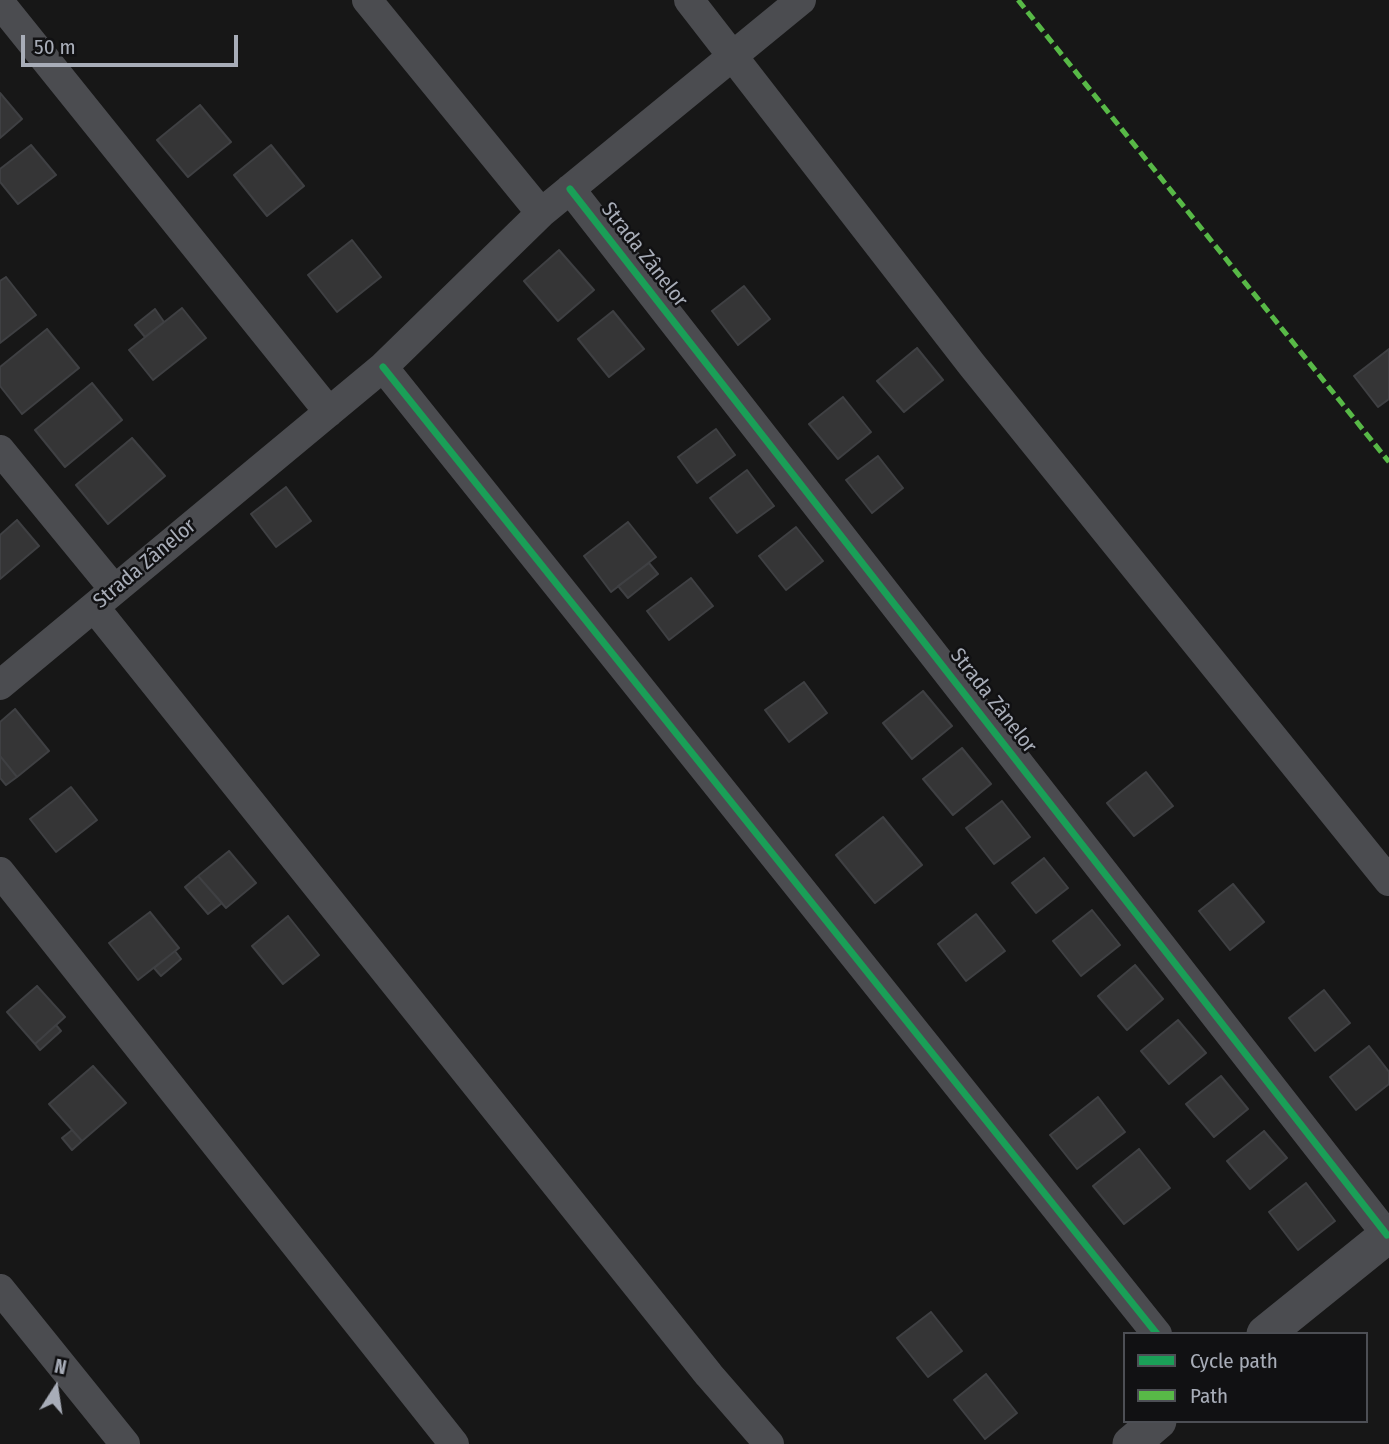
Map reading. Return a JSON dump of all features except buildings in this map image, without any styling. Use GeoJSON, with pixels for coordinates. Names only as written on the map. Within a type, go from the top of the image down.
{"type":"FeatureCollection","features":[{"type":"Feature","properties":{"kind":"street"},"geometry":{"type":"LineString","coordinates":[[367,0],[541,214]]}},
{"type":"Feature","properties":{"kind":"street"},"geometry":{"type":"LineString","coordinates":[[689,0],[972,365],[1389,881]]}},
{"type":"Feature","properties":{"kind":"street","name":"Strada Zânelor"},"geometry":{"type":"LineString","coordinates":[[0,685],[383,368],[541,214],[801,0]]}},
{"type":"Feature","properties":{"kind":"street"},"geometry":{"type":"LineString","coordinates":[[0,3],[330,412]]}},
{"type":"Feature","properties":{"kind":"street","name":"Strada Zânelor"},"geometry":{"type":"LineString","coordinates":[[570,189],[1388,1234]]}},
{"type":"Feature","properties":{"kind":"street"},"geometry":{"type":"LineString","coordinates":[[383,368],[1155,1332]]}},
{"type":"Feature","properties":{"kind":"street"},"geometry":{"type":"LineString","coordinates":[[0,450],[104,598],[700,1364],[769,1444]]}},
{"type":"Feature","properties":{"kind":"street"},"geometry":{"type":"LineString","coordinates":[[0,872],[454,1444]]}},
{"type":"Feature","properties":{"kind":"street"},"geometry":{"type":"LineString","coordinates":[[1267,1332],[1388,1234]]}},
{"type":"Feature","properties":{"kind":"street"},"geometry":{"type":"LineString","coordinates":[[0,1289],[125,1444]]}},
{"type":"Feature","properties":{"kind":"street"},"geometry":{"type":"LineString","coordinates":[[1130,1444],[1156,1423]]}},
{"type":"Feature","properties":{"kind":"marked path"},"geometry":{"type":"LineString","coordinates":[[1018,0],[1389,462]]}},
{"type":"Feature","properties":{"kind":"cycle path"},"geometry":{"type":"LineString","coordinates":[[570,189],[1387,1235]]}},
{"type":"Feature","properties":{"kind":"cycle path"},"geometry":{"type":"LineString","coordinates":[[383,367],[1155,1332]]}}]}
